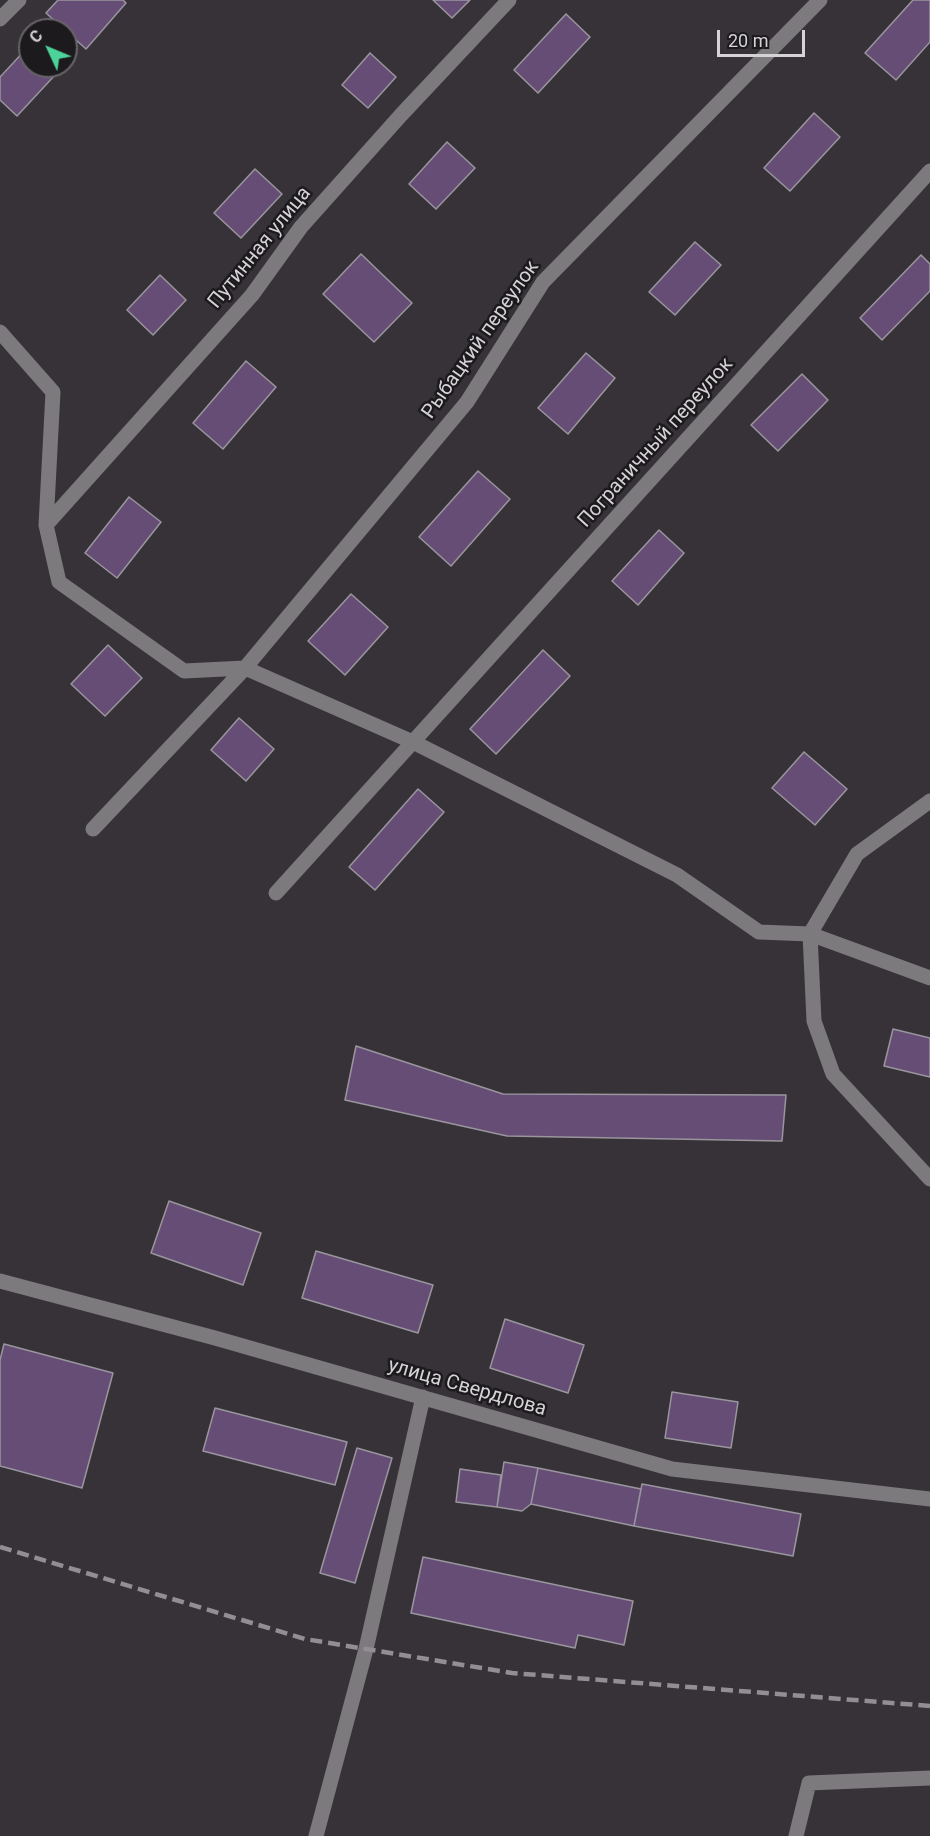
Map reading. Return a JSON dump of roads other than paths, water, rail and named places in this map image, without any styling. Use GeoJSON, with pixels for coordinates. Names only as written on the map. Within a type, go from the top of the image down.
{"type":"FeatureCollection","features":[{"type":"Feature","properties":{"kind":"street"},"geometry":{"type":"LineString","coordinates":[[0,19],[18,0]]}},
{"type":"Feature","properties":{"kind":"street","name":"Путинная улица"},"geometry":{"type":"LineString","coordinates":[[46,525],[252,295],[301,226],[509,0]]}},
{"type":"Feature","properties":{"kind":"street","name":"Рыбацкий переулок"},"geometry":{"type":"LineString","coordinates":[[93,829],[245,668],[467,402],[543,282],[820,0]]}},
{"type":"Feature","properties":{"kind":"street","name":"Пограничный переулок"},"geometry":{"type":"LineString","coordinates":[[276,893],[930,171]]}},
{"type":"Feature","properties":{"kind":"street"},"geometry":{"type":"LineString","coordinates":[[0,332],[53,392],[46,525],[59,582],[184,670],[245,668],[413,742],[676,875],[759,932],[810,934],[930,978]]}},
{"type":"Feature","properties":{"kind":"street"},"geometry":{"type":"LineString","coordinates":[[930,801],[857,854],[810,934],[814,1021],[833,1074],[930,1179]]}},
{"type":"Feature","properties":{"kind":"street","name":"улица Свердлова"},"geometry":{"type":"LineString","coordinates":[[0,1281],[215,1338],[672,1469],[930,1499]]}},
{"type":"Feature","properties":{"kind":"street"},"geometry":{"type":"LineString","coordinates":[[316,1836],[366,1649],[423,1397]]}},
{"type":"Feature","properties":{"kind":"street"},"geometry":{"type":"LineString","coordinates":[[796,1836],[808,1783],[930,1778]]}},
{"type":"Feature","properties":{"kind":"railway"},"geometry":{"type":"LineString","coordinates":[[0,1547],[305,1639],[512,1673],[930,1706]]}}]}
